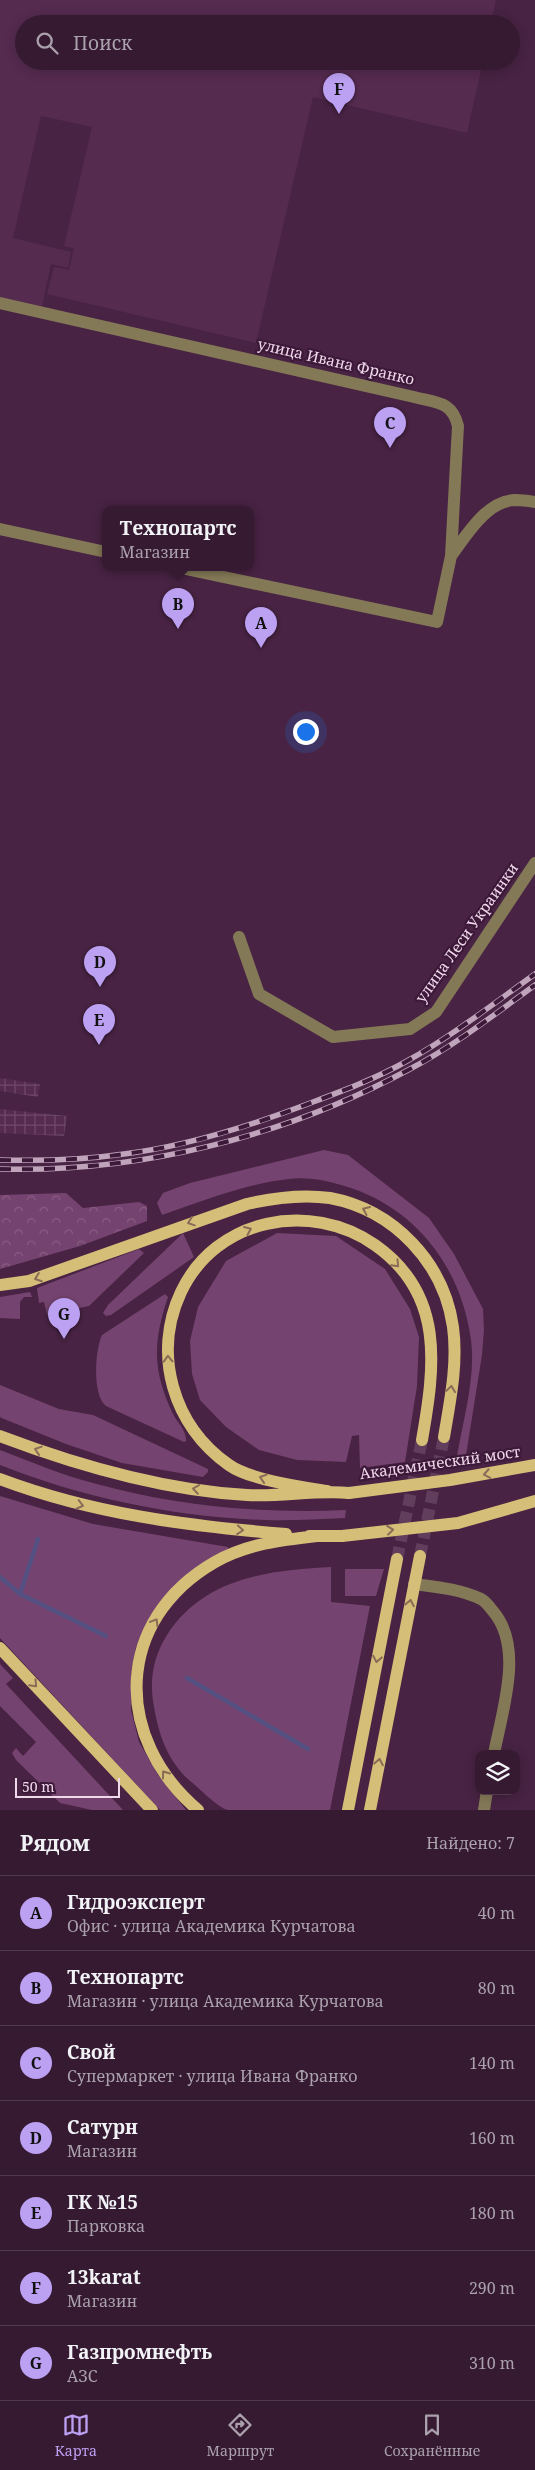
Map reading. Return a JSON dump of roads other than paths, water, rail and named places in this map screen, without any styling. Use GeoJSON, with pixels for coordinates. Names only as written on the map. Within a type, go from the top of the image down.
{"type":"FeatureCollection","features":[{"type":"Feature","properties":{"kind":"main road"},"geometry":{"type":"LineString","coordinates":[[0,1285],[29,1281],[246,1204],[307,1197],[328,1198],[354,1205],[379,1216],[408,1239],[429,1264],[442,1287],[452,1321],[455,1357],[444,1437]]}},
{"type":"Feature","properties":{"kind":"main road"},"geometry":{"type":"LineString","coordinates":[[327,1491],[286,1485],[230,1466],[192,1429],[171,1387],[167,1352],[173,1317],[181,1291],[206,1258],[244,1232],[266,1223],[286,1220],[308,1220],[328,1223],[365,1238],[398,1265],[417,1292],[426,1314],[431,1334],[431,1382],[422,1440]]}},
{"type":"Feature","properties":{"kind":"main road"},"geometry":{"type":"LineString","coordinates":[[0,1436],[92,1468],[165,1484],[248,1495],[327,1491]]}},
{"type":"Feature","properties":{"kind":"main road","name":"Академический мост"},"geometry":{"type":"LineString","coordinates":[[327,1491],[349,1493],[450,1480],[535,1464]]}},
{"type":"Feature","properties":{"kind":"main road"},"geometry":{"type":"LineString","coordinates":[[0,1479],[76,1504],[143,1518],[202,1526],[317,1536],[342,1536],[458,1523],[535,1501]]}},
{"type":"Feature","properties":{"kind":"main road"},"geometry":{"type":"LineString","coordinates":[[198,1810],[164,1772],[151,1750],[140,1723],[135,1687],[137,1665],[144,1644],[158,1617],[174,1596],[196,1575],[215,1562],[236,1552],[267,1542],[317,1536]]}},
{"type":"Feature","properties":{"kind":"main road"},"geometry":{"type":"LineString","coordinates":[[370,1810],[420,1556]]}},
{"type":"Feature","properties":{"kind":"main road"},"geometry":{"type":"LineString","coordinates":[[348,1810],[397,1559]]}},
{"type":"Feature","properties":{"kind":"main road"},"geometry":{"type":"LineString","coordinates":[[0,1648],[152,1810]]}},
{"type":"Feature","properties":{"kind":"street","name":"улица Ивана Франко"},"geometry":{"type":"LineString","coordinates":[[0,303],[447,406],[454,413],[458,426],[451,556],[437,622],[195,571]]}},
{"type":"Feature","properties":{"kind":"street"},"geometry":{"type":"LineString","coordinates":[[451,556],[474,526],[493,507],[514,500],[535,502]]}},
{"type":"Feature","properties":{"kind":"street"},"geometry":{"type":"LineString","coordinates":[[0,529],[102,551]]}},
{"type":"Feature","properties":{"kind":"street","name":"улица Леси Украинки"},"geometry":{"type":"LineString","coordinates":[[239,937],[259,994],[333,1037],[410,1029],[436,1012],[535,863]]}},
{"type":"Feature","properties":{"kind":"street"},"geometry":{"type":"LineString","coordinates":[[414,1584],[462,1592],[483,1600],[499,1617],[509,1645],[509,1655],[508,1682],[495,1750]]}},
{"type":"Feature","properties":{"kind":"street"},"geometry":{"type":"LineString","coordinates":[[484,1810],[487,1795]]}},
{"type":"Feature","properties":{"kind":"waterway"},"geometry":{"type":"LineString","coordinates":[[20,1594],[38,1539]]}},
{"type":"Feature","properties":{"kind":"waterway"},"geometry":{"type":"LineString","coordinates":[[0,1577],[20,1594],[106,1636]]}},
{"type":"Feature","properties":{"kind":"waterway"},"geometry":{"type":"LineString","coordinates":[[187,1678],[308,1749]]}},
{"type":"Feature","properties":{"kind":"tunnel"},"geometry":{"type":"LineString","coordinates":[[420,1556],[444,1437]]}},
{"type":"Feature","properties":{"kind":"tunnel"},"geometry":{"type":"LineString","coordinates":[[397,1559],[422,1440]]}},
{"type":"Feature","properties":{"kind":"railway"},"geometry":{"type":"LineString","coordinates":[[0,1160],[78,1159],[109,1156],[173,1146],[267,1119],[349,1088],[396,1067],[456,1030],[535,974]]}},
{"type":"Feature","properties":{"kind":"railway"},"geometry":{"type":"LineString","coordinates":[[0,1169],[53,1169],[159,1157],[211,1146],[263,1131],[363,1093],[410,1069],[458,1040],[535,985]]}},
{"type":"Feature","properties":{"kind":"place","name":"13karat"},"geometry":{"type":"Point","coordinates":[339,114]}},
{"type":"Feature","properties":{"kind":"place","name":"Свой"},"geometry":{"type":"Point","coordinates":[390,448]}},
{"type":"Feature","properties":{"kind":"place","name":"Технопартс"},"geometry":{"type":"Point","coordinates":[178,629]}},
{"type":"Feature","properties":{"kind":"place","name":"Гидроэксперт"},"geometry":{"type":"Point","coordinates":[261,648]}},
{"type":"Feature","properties":{"kind":"place","name":"Сатурн"},"geometry":{"type":"Point","coordinates":[100,987]}},
{"type":"Feature","properties":{"kind":"place","name":"ГК №15"},"geometry":{"type":"Point","coordinates":[99,1045]}},
{"type":"Feature","properties":{"kind":"place","name":"Газпромнефть"},"geometry":{"type":"Point","coordinates":[64,1339]}}]}
